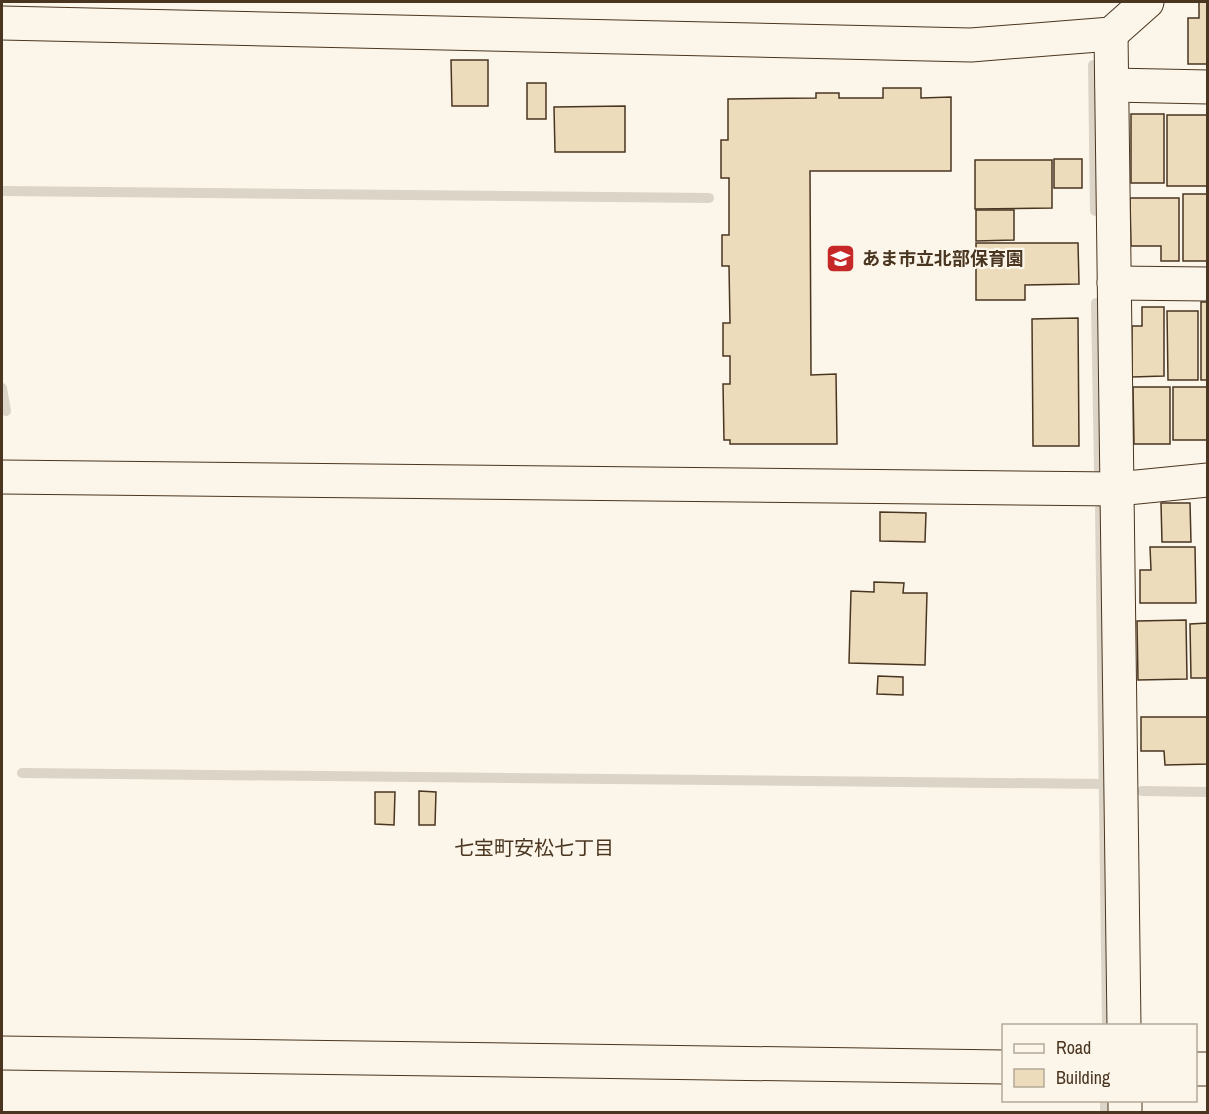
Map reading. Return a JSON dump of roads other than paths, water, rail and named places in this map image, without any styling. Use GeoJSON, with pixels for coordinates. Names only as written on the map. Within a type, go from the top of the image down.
{"type":"FeatureCollection","features":[{"type":"Feature","properties":{"kind":"street"},"geometry":{"type":"LineString","coordinates":[[2,22],[971,45],[1111,34],[1147,2]]}},
{"type":"Feature","properties":{"kind":"street"},"geometry":{"type":"LineString","coordinates":[[1111,34],[1124,1024]]}},
{"type":"Feature","properties":{"kind":"street"},"geometry":{"type":"LineString","coordinates":[[1112,85],[1208,87]]}},
{"type":"Feature","properties":{"kind":"street"},"geometry":{"type":"LineString","coordinates":[[1114,283],[1208,284]]}},
{"type":"Feature","properties":{"kind":"street"},"geometry":{"type":"LineString","coordinates":[[2,477],[1117,489],[1208,480]]}},
{"type":"Feature","properties":{"kind":"street"},"geometry":{"type":"LineString","coordinates":[[2,1053],[1002,1067]]}},
{"type":"Feature","properties":{"kind":"waterway"},"geometry":{"type":"LineString","coordinates":[[1093,65],[1095,211]]}},
{"type":"Feature","properties":{"kind":"waterway"},"geometry":{"type":"LineString","coordinates":[[2,191],[709,198]]}},
{"type":"Feature","properties":{"kind":"waterway"},"geometry":{"type":"LineString","coordinates":[[1096,303],[1099,469]]}},
{"type":"Feature","properties":{"kind":"waterway"},"geometry":{"type":"LineString","coordinates":[[2,388],[6,411]]}},
{"type":"Feature","properties":{"kind":"waterway"},"geometry":{"type":"LineString","coordinates":[[1100,509],[1107,1024]]}},
{"type":"Feature","properties":{"kind":"waterway"},"geometry":{"type":"LineString","coordinates":[[22,773],[1104,784]]}},
{"type":"Feature","properties":{"kind":"waterway"},"geometry":{"type":"LineString","coordinates":[[1142,791],[1208,792]]}},
{"type":"Feature","properties":{"kind":"waterway"},"geometry":{"type":"LineString","coordinates":[[1105,1102],[1105,1112]]}},
{"type":"Feature","properties":{"kind":"place","name":"あま市立北部保育園"},"geometry":{"type":"Point","coordinates":[841,258]}},
{"type":"Feature","properties":{"kind":"district","name":"七宝町安松七丁目"},"geometry":{"type":"Point","coordinates":[534,847]}}]}
